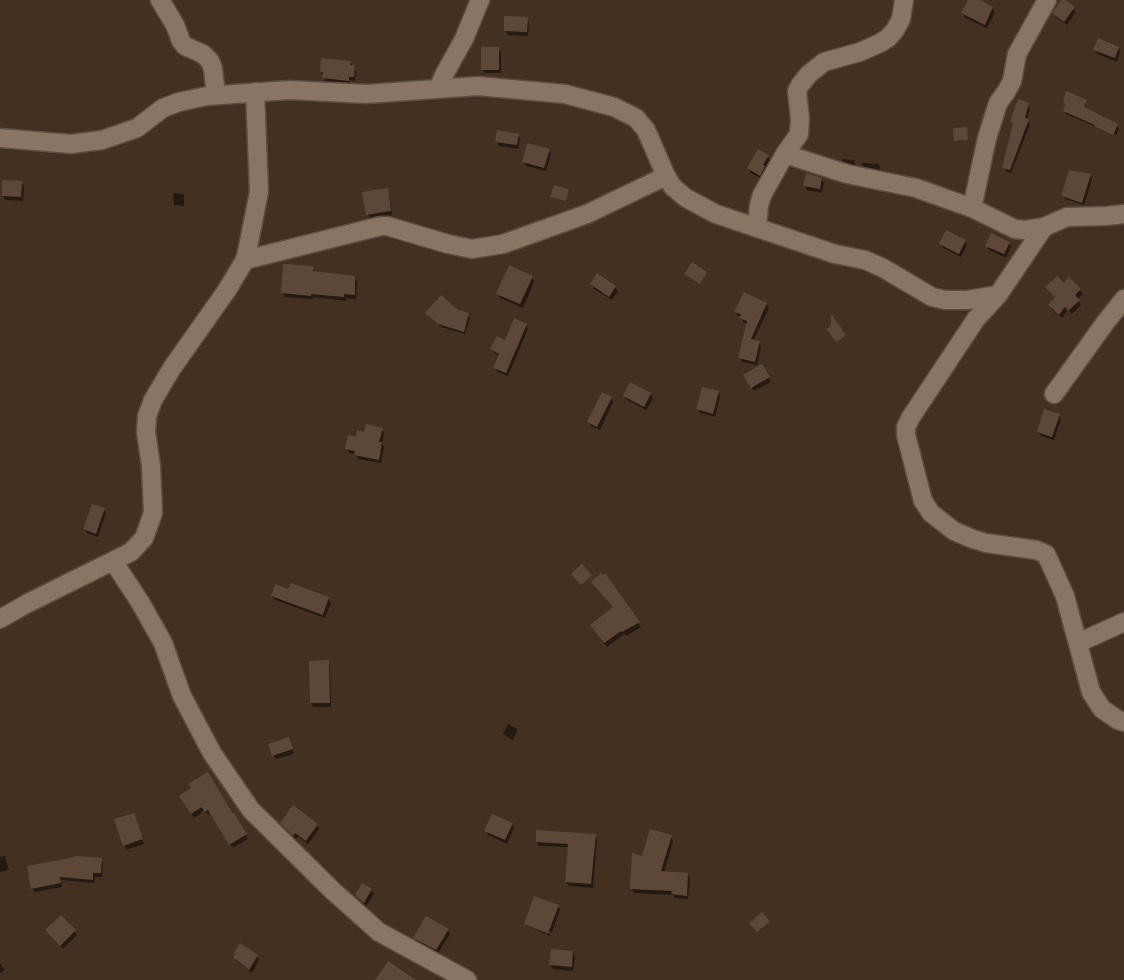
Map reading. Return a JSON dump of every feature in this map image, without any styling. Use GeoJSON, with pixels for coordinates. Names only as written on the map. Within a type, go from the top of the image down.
{"type":"FeatureCollection","features":[{"type":"Feature","properties":{"kind":"street"},"geometry":{"type":"LineString","coordinates":[[160,0],[185,46],[208,57],[213,69],[216,95]]}},
{"type":"Feature","properties":{"kind":"street"},"geometry":{"type":"LineString","coordinates":[[438,89],[464,39],[480,0]]}},
{"type":"Feature","properties":{"kind":"street"},"geometry":{"type":"LineString","coordinates":[[757,227],[762,195],[785,154],[800,134],[797,91],[800,85],[824,62],[860,52],[888,38],[900,19],[904,0]]}},
{"type":"Feature","properties":{"kind":"street"},"geometry":{"type":"LineString","coordinates":[[972,208],[987,138],[998,103],[1012,81],[1017,54],[1047,0]]}},
{"type":"Feature","properties":{"kind":"street"},"geometry":{"type":"LineString","coordinates":[[0,138],[71,144],[102,140],[136,128],[163,108],[216,95],[289,90],[367,94],[478,86],[565,94],[614,107],[636,118],[646,130],[673,187],[686,198],[716,214],[835,254],[865,260],[932,297],[945,300],[967,300],[998,295]]}},
{"type":"Feature","properties":{"kind":"street"},"geometry":{"type":"LineString","coordinates":[[0,619],[132,552],[144,538],[153,513],[151,466],[146,432],[147,416],[171,368],[227,290],[245,260],[259,192],[255,92]]}},
{"type":"Feature","properties":{"kind":"street"},"geometry":{"type":"LineString","coordinates":[[785,154],[847,174],[916,188],[972,208],[1015,229],[1025,230],[1044,226],[1067,217],[1124,214]]}},
{"type":"Feature","properties":{"kind":"street"},"geometry":{"type":"LineString","coordinates":[[245,260],[381,226],[472,249],[503,244],[587,214],[666,176]]}},
{"type":"Feature","properties":{"kind":"street"},"geometry":{"type":"LineString","coordinates":[[1044,226],[998,295],[976,319],[911,417],[906,427],[906,435],[923,501],[940,521],[954,531],[973,539],[1036,550],[1046,555],[1065,596],[1091,692],[1102,709],[1124,722]]}},
{"type":"Feature","properties":{"kind":"street"},"geometry":{"type":"LineString","coordinates":[[1054,394],[1124,299]]}},
{"type":"Feature","properties":{"kind":"street"},"geometry":{"type":"LineString","coordinates":[[113,561],[163,643],[182,696],[212,753],[251,810],[333,891],[379,932],[467,980]]}},
{"type":"Feature","properties":{"kind":"street"},"geometry":{"type":"LineString","coordinates":[[1078,643],[1124,622]]}},
{"type":"Feature","properties":{"kind":"building"},"geometry":{"type":"Polygon","coordinates":[[[968,0],[980,0],[993,7],[985,25],[961,13],[968,0]]]}},
{"type":"Feature","properties":{"kind":"building"},"geometry":{"type":"Polygon","coordinates":[[[1061,0],[1075,7],[1064,22],[1052,13],[1061,0]]]}},
{"type":"Feature","properties":{"kind":"building"},"geometry":{"type":"Polygon","coordinates":[[[504,16],[528,17],[527,32],[504,31],[504,16]]]}},
{"type":"Feature","properties":{"kind":"building"},"geometry":{"type":"Polygon","coordinates":[[[1098,38],[1119,47],[1115,58],[1093,50],[1098,38]]]}},
{"type":"Feature","properties":{"kind":"building"},"geometry":{"type":"Polygon","coordinates":[[[481,47],[499,47],[499,70],[481,70],[481,47]]]}},
{"type":"Feature","properties":{"kind":"building"},"geometry":{"type":"Polygon","coordinates":[[[321,58],[351,61],[350,65],[355,65],[354,77],[349,77],[349,81],[322,78],[321,58]]]}},
{"type":"Feature","properties":{"kind":"building"},"geometry":{"type":"Polygon","coordinates":[[[1066,91],[1087,100],[1084,107],[1118,124],[1113,135],[1063,111],[1066,104],[1063,103],[1066,91]]]}},
{"type":"Feature","properties":{"kind":"building"},"geometry":{"type":"Polygon","coordinates":[[[1018,99],[1029,103],[1025,118],[1029,119],[1010,170],[1002,168],[1013,123],[1010,122],[1018,99]]]}},
{"type":"Feature","properties":{"kind":"building"},"geometry":{"type":"Polygon","coordinates":[[[967,127],[968,140],[954,141],[953,128],[967,127]]]}},
{"type":"Feature","properties":{"kind":"building"},"geometry":{"type":"Polygon","coordinates":[[[497,130],[519,134],[517,145],[495,142],[497,130]]]}},
{"type":"Feature","properties":{"kind":"building"},"geometry":{"type":"Polygon","coordinates":[[[527,143],[550,149],[544,168],[522,162],[527,143]]]}},
{"type":"Feature","properties":{"kind":"building"},"geometry":{"type":"Polygon","coordinates":[[[758,149],[769,155],[760,176],[747,168],[758,149]]]}},
{"type":"Feature","properties":{"kind":"building"},"geometry":{"type":"Polygon","coordinates":[[[1069,170],[1091,174],[1082,203],[1061,196],[1069,170]]]}},
{"type":"Feature","properties":{"kind":"building"},"geometry":{"type":"Polygon","coordinates":[[[806,173],[822,178],[820,189],[803,186],[806,173]]]}},
{"type":"Feature","properties":{"kind":"building"},"geometry":{"type":"Polygon","coordinates":[[[2,180],[22,181],[21,197],[2,196],[2,180]]]}},
{"type":"Feature","properties":{"kind":"building"},"geometry":{"type":"Polygon","coordinates":[[[554,185],[569,189],[566,201],[550,197],[554,185]]]}},
{"type":"Feature","properties":{"kind":"building"},"geometry":{"type":"Polygon","coordinates":[[[388,188],[391,211],[366,215],[362,192],[388,188]]]}},
{"type":"Feature","properties":{"kind":"building"},"geometry":{"type":"Polygon","coordinates":[[[946,230],[966,240],[959,254],[939,244],[946,230]]]}},
{"type":"Feature","properties":{"kind":"building"},"geometry":{"type":"Polygon","coordinates":[[[991,233],[1010,242],[1004,254],[985,246],[991,233]]]}},
{"type":"Feature","properties":{"kind":"building"},"geometry":{"type":"Polygon","coordinates":[[[692,262],[707,272],[700,284],[684,274],[692,262]]]}},
{"type":"Feature","properties":{"kind":"building"},"geometry":{"type":"Polygon","coordinates":[[[283,264],[313,266],[313,271],[355,276],[355,295],[344,294],[344,297],[281,293],[283,264]]]}},
{"type":"Feature","properties":{"kind":"building"},"geometry":{"type":"Polygon","coordinates":[[[509,265],[533,276],[520,304],[496,294],[509,265]]]}},
{"type":"Feature","properties":{"kind":"building"},"geometry":{"type":"Polygon","coordinates":[[[597,273],[616,286],[609,297],[590,284],[597,273]]]}},
{"type":"Feature","properties":{"kind":"building"},"geometry":{"type":"Polygon","coordinates":[[[1057,276],[1064,283],[1069,277],[1081,289],[1075,295],[1080,300],[1068,311],[1065,307],[1059,315],[1048,305],[1055,297],[1045,287],[1057,276]]]}},
{"type":"Feature","properties":{"kind":"building"},"geometry":{"type":"Polygon","coordinates":[[[744,292],[767,303],[751,339],[760,341],[755,362],[738,358],[747,321],[739,318],[741,314],[734,312],[744,292]]]}},
{"type":"Feature","properties":{"kind":"building"},"geometry":{"type":"Polygon","coordinates":[[[441,295],[458,310],[469,313],[464,332],[438,324],[425,313],[441,295]]]}},
{"type":"Feature","properties":{"kind":"building"},"geometry":{"type":"Polygon","coordinates":[[[831,314],[846,335],[836,342],[826,329],[831,326],[831,314]]]}},
{"type":"Feature","properties":{"kind":"building"},"geometry":{"type":"Polygon","coordinates":[[[514,318],[527,324],[506,373],[493,368],[499,354],[490,349],[497,336],[505,340],[514,318]]]}},
{"type":"Feature","properties":{"kind":"building"},"geometry":{"type":"Polygon","coordinates":[[[762,364],[770,377],[751,388],[743,375],[762,364]]]}},
{"type":"Feature","properties":{"kind":"building"},"geometry":{"type":"Polygon","coordinates":[[[630,382],[651,393],[644,407],[623,396],[630,382]]]}},
{"type":"Feature","properties":{"kind":"building"},"geometry":{"type":"Polygon","coordinates":[[[702,387],[719,391],[713,414],[696,409],[702,387]]]}},
{"type":"Feature","properties":{"kind":"building"},"geometry":{"type":"Polygon","coordinates":[[[602,392],[612,397],[597,427],[587,422],[602,392]]]}},
{"type":"Feature","properties":{"kind":"building"},"geometry":{"type":"Polygon","coordinates":[[[1044,409],[1060,414],[1052,437],[1037,432],[1044,409]]]}},
{"type":"Feature","properties":{"kind":"building"},"geometry":{"type":"Polygon","coordinates":[[[366,424],[383,428],[379,442],[382,442],[379,460],[354,455],[355,451],[345,449],[348,435],[356,437],[357,430],[364,432],[366,424]]]}},
{"type":"Feature","properties":{"kind":"building"},"geometry":{"type":"Polygon","coordinates":[[[92,504],[105,508],[96,534],[83,529],[92,504]]]}},
{"type":"Feature","properties":{"kind":"building"},"geometry":{"type":"Polygon","coordinates":[[[582,564],[592,575],[581,585],[571,574],[582,564]]]}},
{"type":"Feature","properties":{"kind":"building"},"geometry":{"type":"Polygon","coordinates":[[[601,573],[603,575],[605,573],[640,622],[604,643],[590,625],[613,607],[591,582],[601,573]]]}},
{"type":"Feature","properties":{"kind":"building"},"geometry":{"type":"Polygon","coordinates":[[[291,583],[329,597],[323,615],[271,596],[275,584],[288,589],[291,583]]]}},
{"type":"Feature","properties":{"kind":"building"},"geometry":{"type":"Polygon","coordinates":[[[329,660],[330,703],[310,703],[309,661],[329,660]]]}},
{"type":"Feature","properties":{"kind":"building"},"geometry":{"type":"Polygon","coordinates":[[[289,737],[293,749],[272,756],[268,744],[289,737]]]}},
{"type":"Feature","properties":{"kind":"building"},"geometry":{"type":"Polygon","coordinates":[[[208,772],[247,834],[229,845],[208,810],[204,812],[202,807],[191,814],[179,796],[191,788],[188,784],[208,772]]]}},
{"type":"Feature","properties":{"kind":"building"},"geometry":{"type":"Polygon","coordinates":[[[293,805],[318,824],[306,841],[295,833],[293,836],[280,823],[293,805]]]}},
{"type":"Feature","properties":{"kind":"building"},"geometry":{"type":"Polygon","coordinates":[[[134,813],[143,839],[123,846],[114,819],[134,813]]]}},
{"type":"Feature","properties":{"kind":"building"},"geometry":{"type":"Polygon","coordinates":[[[492,814],[513,823],[505,840],[484,831],[492,814]]]}},
{"type":"Feature","properties":{"kind":"building"},"geometry":{"type":"Polygon","coordinates":[[[650,829],[672,835],[661,871],[688,873],[687,896],[671,894],[672,891],[630,889],[632,853],[642,856],[650,829]]]}},
{"type":"Feature","properties":{"kind":"building"},"geometry":{"type":"Polygon","coordinates":[[[536,830],[596,834],[591,884],[565,882],[568,844],[536,842],[536,830]]]}},
{"type":"Feature","properties":{"kind":"building"},"geometry":{"type":"Polygon","coordinates":[[[75,856],[102,858],[101,873],[93,873],[93,880],[60,877],[61,883],[31,889],[27,866],[75,856]]]}},
{"type":"Feature","properties":{"kind":"building"},"geometry":{"type":"Polygon","coordinates":[[[362,883],[372,889],[364,903],[355,895],[362,883]]]}},
{"type":"Feature","properties":{"kind":"building"},"geometry":{"type":"Polygon","coordinates":[[[534,896],[559,905],[548,933],[524,924],[534,896]]]}},
{"type":"Feature","properties":{"kind":"building"},"geometry":{"type":"Polygon","coordinates":[[[762,912],[770,921],[757,932],[749,923],[762,912]]]}},
{"type":"Feature","properties":{"kind":"building"},"geometry":{"type":"Polygon","coordinates":[[[61,915],[76,930],[60,946],[45,930],[61,915]]]}},
{"type":"Feature","properties":{"kind":"building"},"geometry":{"type":"Polygon","coordinates":[[[426,916],[449,929],[436,950],[413,938],[426,916]]]}},
{"type":"Feature","properties":{"kind":"building"},"geometry":{"type":"Polygon","coordinates":[[[240,943],[258,955],[249,970],[233,957],[240,943]]]}},
{"type":"Feature","properties":{"kind":"building"},"geometry":{"type":"Polygon","coordinates":[[[551,949],[573,951],[572,967],[549,965],[551,949]]]}},
{"type":"Feature","properties":{"kind":"building"},"geometry":{"type":"Polygon","coordinates":[[[388,961],[416,980],[375,980],[388,961]]]}}]}
